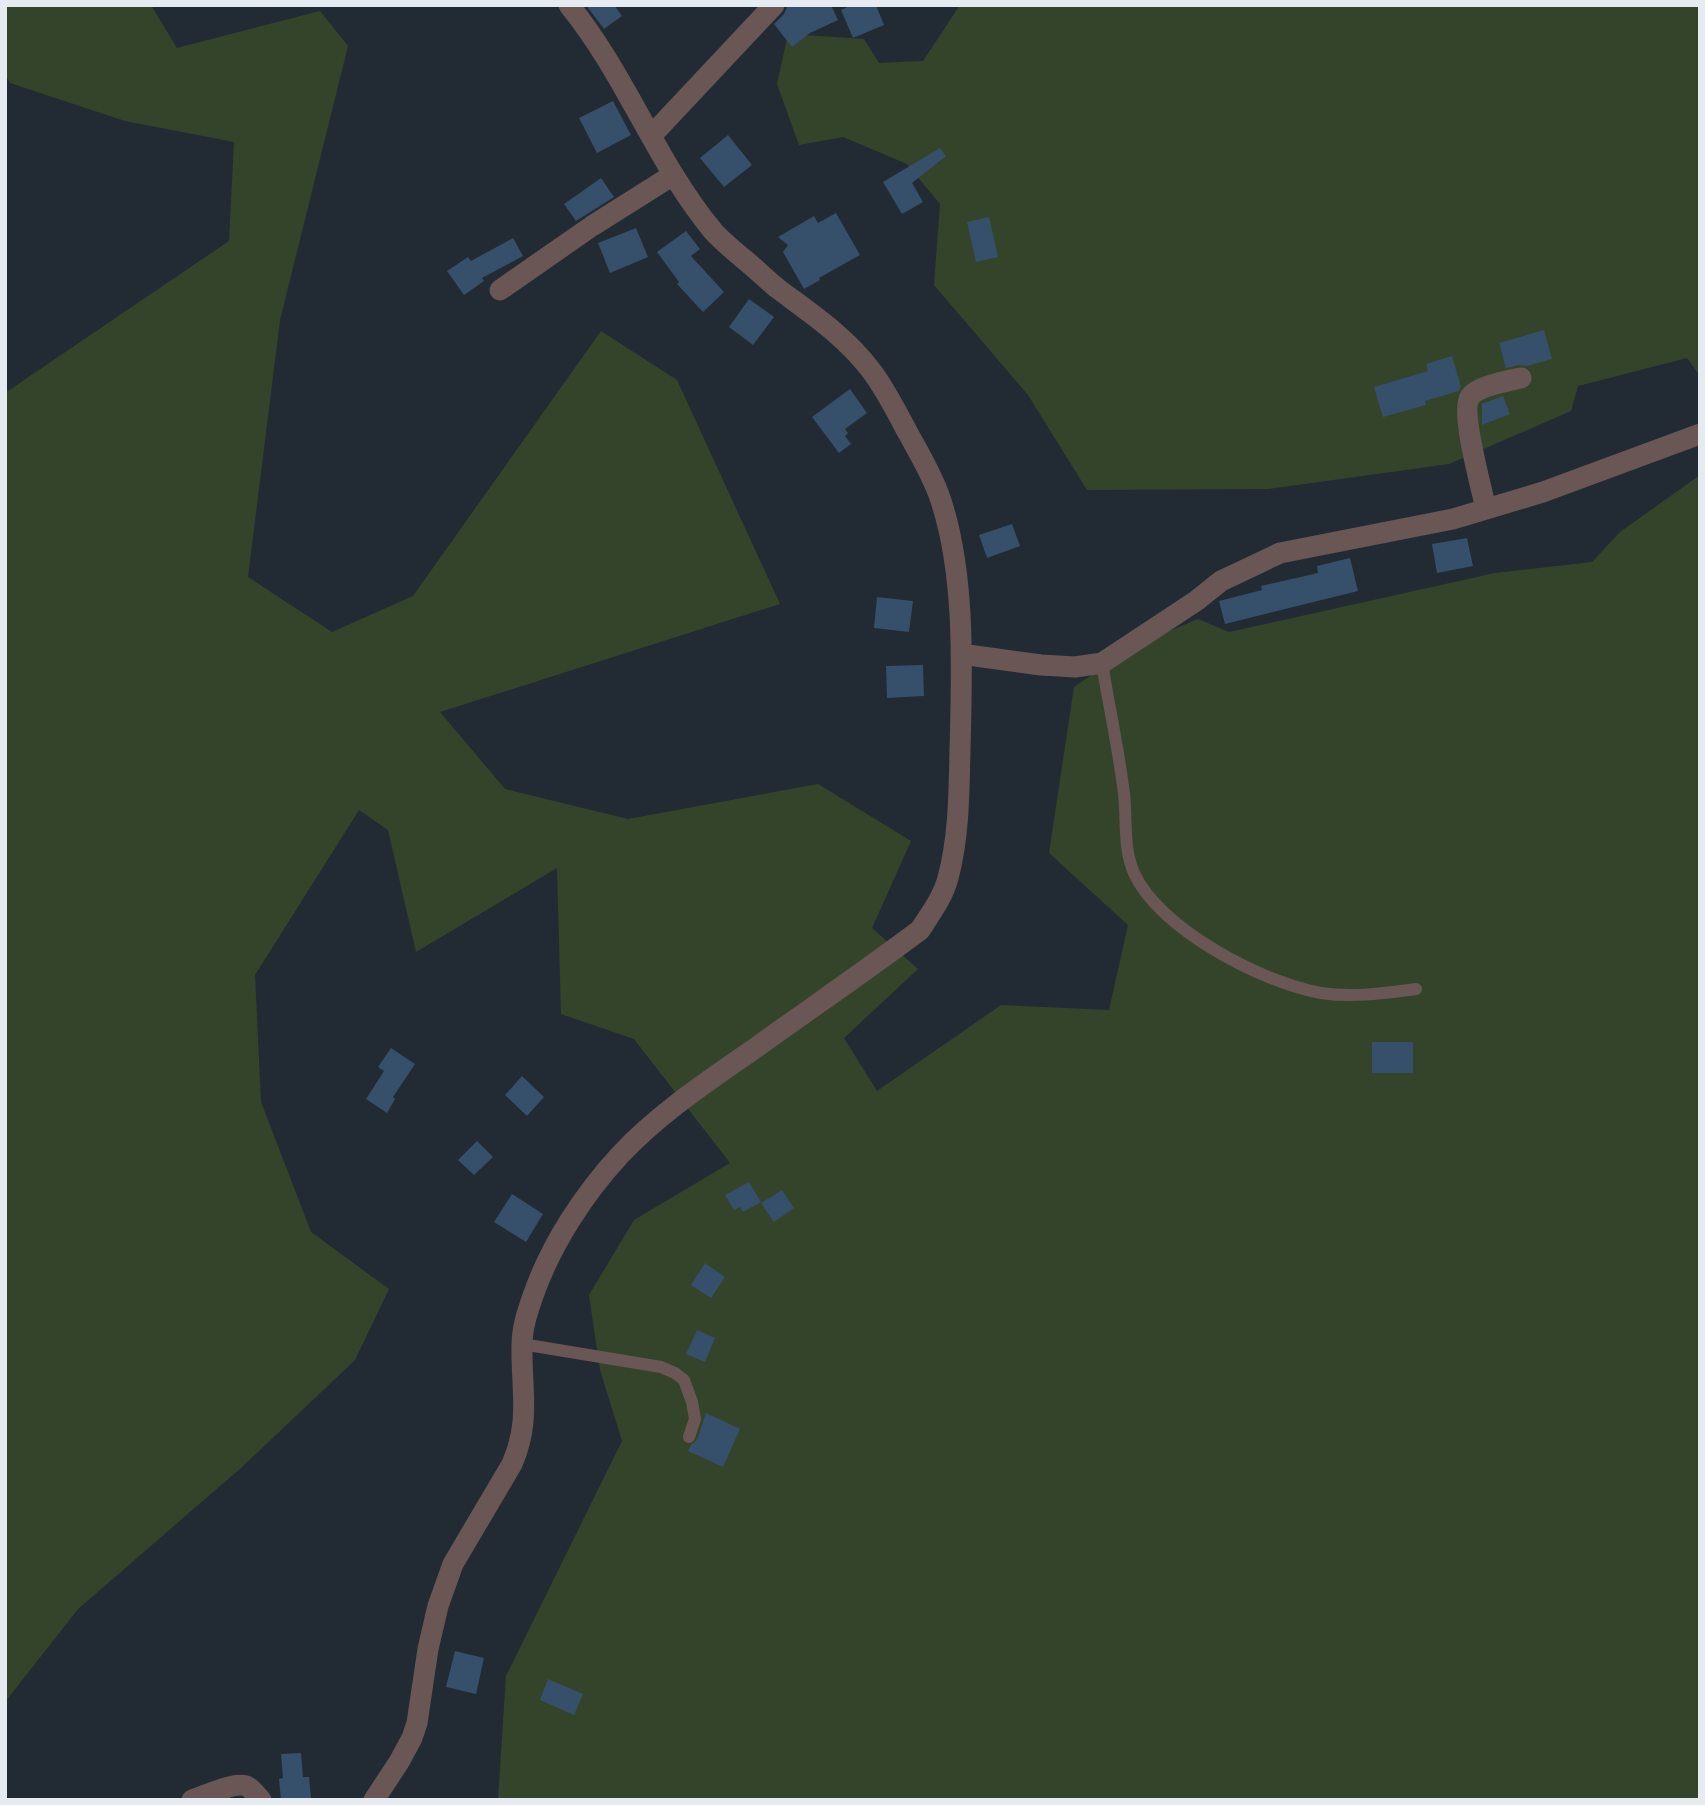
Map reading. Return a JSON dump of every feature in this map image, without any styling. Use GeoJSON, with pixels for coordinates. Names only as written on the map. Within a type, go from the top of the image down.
{"type":"FeatureCollection","features":[{"type":"Feature","properties":{"kind":"street"},"geometry":{"type":"LineString","coordinates":[[374,1800],[412,1738],[417,1723],[435,1617],[453,1564],[512,1464],[519,1447],[524,1408],[524,1321],[557,1244],[586,1196],[620,1155],[653,1124],[696,1089],[920,930],[948,881],[959,802],[961,654],[956,573],[949,531],[939,495],[925,464],[891,400],[869,368],[843,339],[714,232],[673,175],[612,68],[569,5]]}},
{"type":"Feature","properties":{"kind":"street"},"geometry":{"type":"LineString","coordinates":[[652,135],[775,5]]}},
{"type":"Feature","properties":{"kind":"street"},"geometry":{"type":"LineString","coordinates":[[500,290],[592,226],[673,175]]}},
{"type":"Feature","properties":{"kind":"street"},"geometry":{"type":"LineString","coordinates":[[1486,509],[1471,442],[1467,403],[1469,397],[1479,390],[1521,377]]}},
{"type":"Feature","properties":{"kind":"street"},"geometry":{"type":"LineString","coordinates":[[961,654],[1041,665],[1075,667],[1102,663],[1222,581],[1280,553],[1453,519],[1543,492],[1700,434]]}},
{"type":"Feature","properties":{"kind":"street"},"geometry":{"type":"LineString","coordinates":[[192,1800],[241,1785],[250,1788],[261,1800]]}},
{"type":"Feature","properties":{"kind":"lane"},"geometry":{"type":"LineString","coordinates":[[1102,663],[1124,795],[1125,836],[1133,871],[1153,901],[1193,936],[1231,959],[1292,987],[1324,994],[1368,995],[1416,989]]}},
{"type":"Feature","properties":{"kind":"lane"},"geometry":{"type":"LineString","coordinates":[[522,1344],[660,1367],[675,1373],[684,1380],[692,1402],[695,1419],[689,1437]]}},
{"type":"Feature","properties":{"kind":"green space"},"geometry":{"type":"Polygon","coordinates":[[[5,5],[151,5],[177,48],[320,11],[348,46],[280,320],[248,577],[332,632],[413,596],[601,331],[677,380],[780,604],[440,712],[505,789],[628,819],[818,784],[911,841],[872,928],[918,969],[844,1038],[877,1091],[1001,1005],[1109,1010],[1128,925],[1049,853],[1074,687],[1136,645],[1198,619],[1229,632],[1495,573],[1592,562],[1620,532],[1700,475],[1700,1800],[498,1800],[506,1676],[622,1441],[600,1370],[589,1295],[634,1220],[730,1163],[634,1039],[561,1014],[557,868],[416,952],[388,830],[359,810],[255,975],[261,1102],[311,1232],[389,1289],[355,1360],[242,1467],[78,1609],[5,1702],[5,393],[229,241],[234,142],[125,121],[10,83],[5,75],[5,5]]]}},
{"type":"Feature","properties":{"kind":"green space"},"geometry":{"type":"Polygon","coordinates":[[[960,5],[1700,5],[1700,376],[1687,358],[1578,386],[1571,411],[1449,464],[1269,489],[1087,490],[1028,395],[934,285],[940,204],[907,164],[843,137],[799,145],[777,84],[788,34],[864,39],[879,63],[923,61],[960,5]]]}},
{"type":"Feature","properties":{"kind":"building"},"geometry":{"type":"Polygon","coordinates":[[[586,5],[614,5],[622,16],[604,29],[586,5]]]}},
{"type":"Feature","properties":{"kind":"building"},"geometry":{"type":"Polygon","coordinates":[[[788,5],[831,5],[838,20],[810,33],[792,47],[774,24],[784,14],[788,5]]]}},
{"type":"Feature","properties":{"kind":"building"},"geometry":{"type":"Polygon","coordinates":[[[852,5],[876,5],[884,25],[853,38],[841,10],[852,5]]]}},
{"type":"Feature","properties":{"kind":"building"},"geometry":{"type":"Polygon","coordinates":[[[613,101],[631,135],[597,153],[579,118],[613,101]]]}},
{"type":"Feature","properties":{"kind":"building"},"geometry":{"type":"Polygon","coordinates":[[[728,135],[752,165],[724,187],[700,158],[728,135]]]}},
{"type":"Feature","properties":{"kind":"building"},"geometry":{"type":"Polygon","coordinates":[[[940,148],[946,156],[912,183],[923,202],[902,214],[883,182],[940,148]]]}},
{"type":"Feature","properties":{"kind":"building"},"geometry":{"type":"Polygon","coordinates":[[[601,178],[614,197],[576,221],[564,204],[601,178]]]}},
{"type":"Feature","properties":{"kind":"building"},"geometry":{"type":"Polygon","coordinates":[[[836,213],[860,255],[804,289],[783,252],[788,245],[778,237],[814,216],[818,223],[836,213]]]}},
{"type":"Feature","properties":{"kind":"building"},"geometry":{"type":"Polygon","coordinates":[[[989,217],[998,257],[976,262],[967,222],[989,217]]]}},
{"type":"Feature","properties":{"kind":"building"},"geometry":{"type":"Polygon","coordinates":[[[636,228],[648,257],[610,273],[598,243],[636,228]]]}},
{"type":"Feature","properties":{"kind":"building"},"geometry":{"type":"Polygon","coordinates":[[[686,231],[700,249],[691,256],[724,292],[703,312],[677,284],[679,282],[657,252],[686,231]]]}},
{"type":"Feature","properties":{"kind":"building"},"geometry":{"type":"Polygon","coordinates":[[[513,238],[523,256],[482,278],[484,281],[464,295],[447,271],[468,257],[471,261],[513,238]]]}},
{"type":"Feature","properties":{"kind":"building"},"geometry":{"type":"Polygon","coordinates":[[[749,299],[774,317],[753,345],[729,327],[749,299]]]}},
{"type":"Feature","properties":{"kind":"building"},"geometry":{"type":"Polygon","coordinates":[[[1544,330],[1552,359],[1506,368],[1499,343],[1544,330]]]}},
{"type":"Feature","properties":{"kind":"building"},"geometry":{"type":"Polygon","coordinates":[[[1452,356],[1461,387],[1459,391],[1425,401],[1426,405],[1383,417],[1374,387],[1428,371],[1426,364],[1452,356]]]}},
{"type":"Feature","properties":{"kind":"building"},"geometry":{"type":"Polygon","coordinates":[[[850,389],[867,413],[845,429],[848,433],[845,436],[851,444],[839,453],[812,417],[850,389]]]}},
{"type":"Feature","properties":{"kind":"building"},"geometry":{"type":"Polygon","coordinates":[[[1503,396],[1510,414],[1482,425],[1482,404],[1503,396]]]}},
{"type":"Feature","properties":{"kind":"building"},"geometry":{"type":"Polygon","coordinates":[[[1012,524],[1020,546],[987,558],[979,535],[1012,524]]]}},
{"type":"Feature","properties":{"kind":"building"},"geometry":{"type":"Polygon","coordinates":[[[1467,538],[1473,566],[1437,573],[1432,544],[1467,538]]]}},
{"type":"Feature","properties":{"kind":"building"},"geometry":{"type":"Polygon","coordinates":[[[1350,558],[1358,591],[1225,624],[1219,601],[1262,590],[1261,586],[1318,573],[1317,566],[1350,558]]]}},
{"type":"Feature","properties":{"kind":"building"},"geometry":{"type":"Polygon","coordinates":[[[877,597],[913,601],[909,632],[874,628],[877,597]]]}},
{"type":"Feature","properties":{"kind":"building"},"geometry":{"type":"Polygon","coordinates":[[[923,665],[924,696],[887,698],[886,666],[923,665]]]}},
{"type":"Feature","properties":{"kind":"building"},"geometry":{"type":"Polygon","coordinates":[[[1372,1042],[1413,1042],[1413,1073],[1372,1073],[1372,1042]]]}},
{"type":"Feature","properties":{"kind":"building"},"geometry":{"type":"Polygon","coordinates":[[[391,1048],[415,1064],[393,1097],[395,1099],[387,1113],[366,1099],[384,1071],[378,1067],[391,1048]]]}},
{"type":"Feature","properties":{"kind":"building"},"geometry":{"type":"Polygon","coordinates":[[[522,1076],[544,1097],[527,1116],[505,1095],[522,1076]]]}},
{"type":"Feature","properties":{"kind":"building"},"geometry":{"type":"Polygon","coordinates":[[[477,1141],[493,1157],[474,1175],[458,1160],[477,1141]]]}},
{"type":"Feature","properties":{"kind":"building"},"geometry":{"type":"Polygon","coordinates":[[[749,1182],[761,1202],[743,1212],[740,1207],[734,1210],[725,1195],[749,1182]]]}},
{"type":"Feature","properties":{"kind":"building"},"geometry":{"type":"Polygon","coordinates":[[[782,1190],[794,1208],[774,1222],[761,1203],[782,1190]]]}},
{"type":"Feature","properties":{"kind":"building"},"geometry":{"type":"Polygon","coordinates":[[[512,1194],[543,1214],[526,1242],[494,1222],[512,1194]]]}},
{"type":"Feature","properties":{"kind":"building"},"geometry":{"type":"Polygon","coordinates":[[[705,1263],[725,1277],[711,1298],[691,1285],[705,1263]]]}},
{"type":"Feature","properties":{"kind":"building"},"geometry":{"type":"Polygon","coordinates":[[[697,1330],[715,1338],[705,1362],[686,1354],[697,1330]]]}},
{"type":"Feature","properties":{"kind":"building"},"geometry":{"type":"Polygon","coordinates":[[[706,1413],[740,1429],[723,1467],[688,1451],[697,1440],[706,1413]]]}},
{"type":"Feature","properties":{"kind":"building"},"geometry":{"type":"Polygon","coordinates":[[[455,1651],[484,1658],[476,1694],[446,1687],[455,1651]]]}},
{"type":"Feature","properties":{"kind":"building"},"geometry":{"type":"Polygon","coordinates":[[[548,1679],[583,1694],[574,1715],[540,1700],[548,1679]]]}},
{"type":"Feature","properties":{"kind":"building"},"geometry":{"type":"Polygon","coordinates":[[[301,1753],[303,1777],[309,1777],[311,1798],[281,1800],[281,1754],[301,1753]]]}}]}
